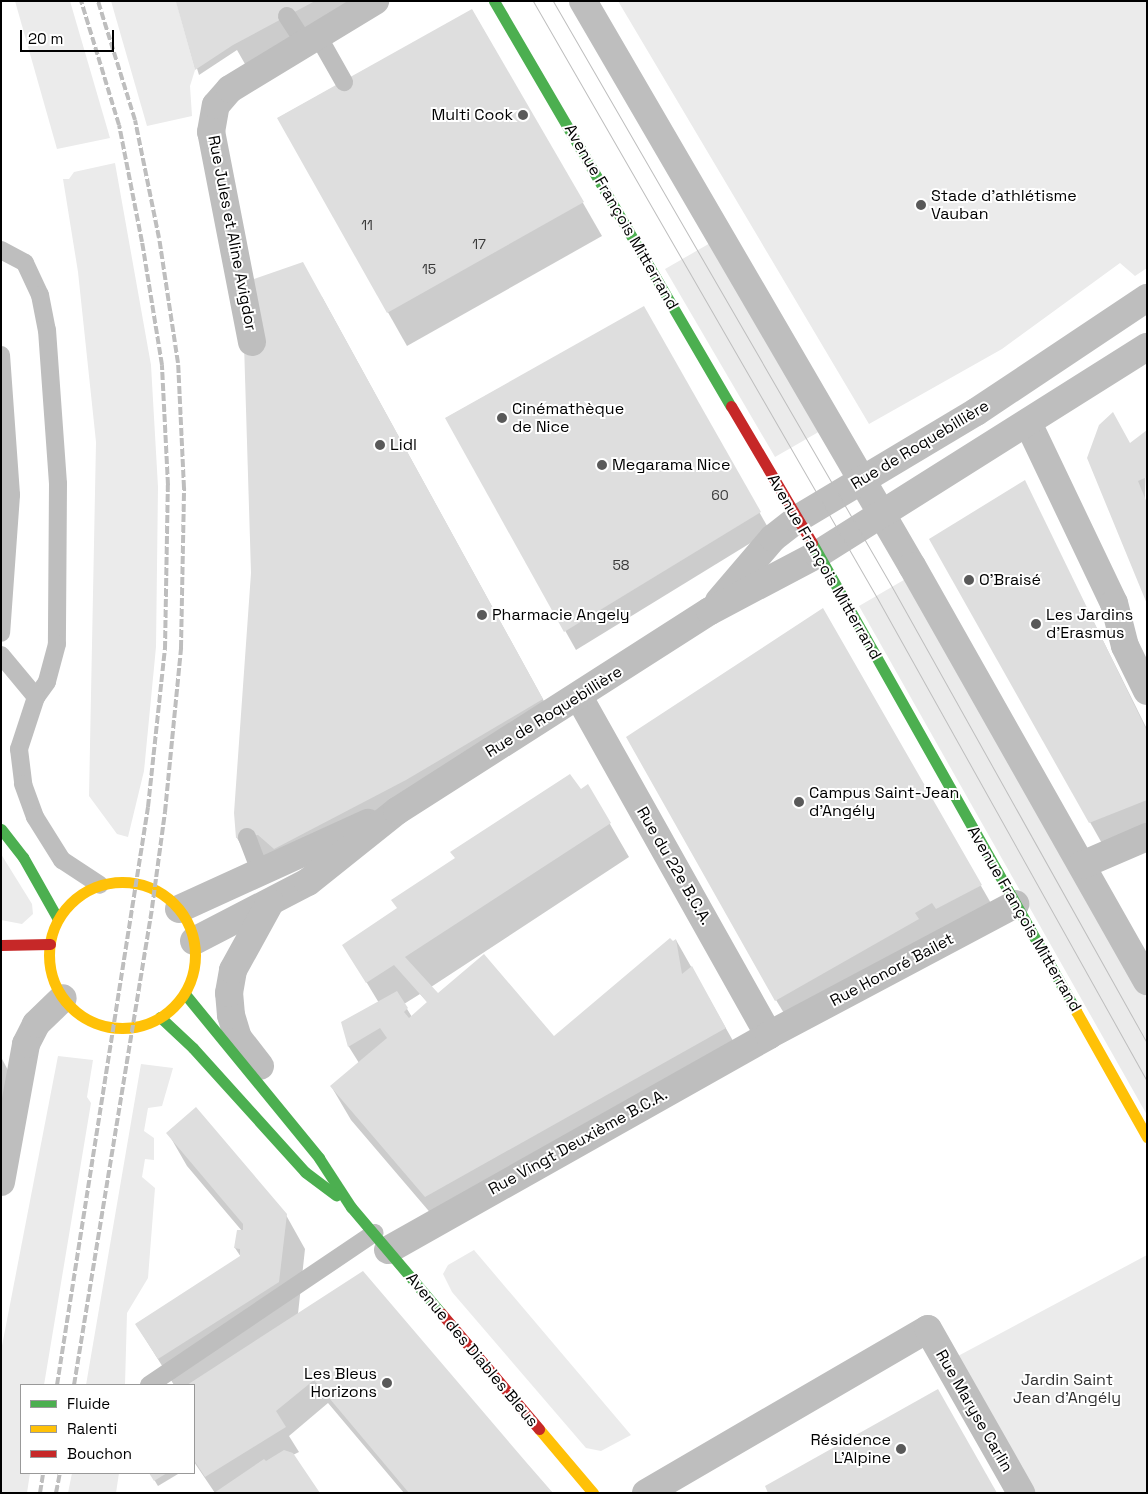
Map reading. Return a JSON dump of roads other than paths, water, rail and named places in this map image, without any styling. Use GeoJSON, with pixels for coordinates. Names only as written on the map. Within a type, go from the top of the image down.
{"type":"FeatureCollection","features":[{"type":"Feature","properties":{"kind":"street","name":"Rue Jules et Aline Avigdor"},"geometry":{"type":"LineString","coordinates":[[252,342],[211,132],[216,105],[230,89],[375,1]]}},
{"type":"Feature","properties":{"kind":"street","name":"Avenue François Mitterrand"},"geometry":{"type":"LineString","coordinates":[[494,1],[798,519],[1147,1137]]}},
{"type":"Feature","properties":{"kind":"street"},"geometry":{"type":"LineString","coordinates":[[583,1],[882,515],[1147,981]]}},
{"type":"Feature","properties":{"kind":"street","name":"Rue de Roquebillière"},"geometry":{"type":"LineString","coordinates":[[710,611],[772,538],[798,519],[1050,364],[1147,298]]}},
{"type":"Feature","properties":{"kind":"street","name":"Rue de Roquebillière"},"geometry":{"type":"LineString","coordinates":[[194,942],[270,904],[308,882],[397,810],[579,697],[710,611],[818,554],[1028,424],[1147,347]]}},
{"type":"Feature","properties":{"kind":"street"},"geometry":{"type":"LineString","coordinates":[[1028,424],[1114,603],[1125,646],[1147,691]]}},
{"type":"Feature","properties":{"kind":"street","name":"Rue du 22e B.C.A."},"geometry":{"type":"LineString","coordinates":[[579,697],[769,1035]]}},
{"type":"Feature","properties":{"kind":"street","name":"Rue de Roquebillière"},"geometry":{"type":"LineString","coordinates":[[179,909],[397,810]]}},
{"type":"Feature","properties":{"kind":"street"},"geometry":{"type":"LineString","coordinates":[[1,829],[23,857],[58,919]]}},
{"type":"Feature","properties":{"kind":"street"},"geometry":{"type":"LineString","coordinates":[[1082,865],[1147,837]]}},
{"type":"Feature","properties":{"kind":"street"},"geometry":{"type":"LineString","coordinates":[[122,882],[143,885],[163,894],[179,909],[194,942],[195,960],[185,994],[160,1017],[140,1026],[119,1028],[98,1024],[79,1014],[63,998],[50,963],[50,944],[58,919],[69,904],[100,885],[122,882]]}},
{"type":"Feature","properties":{"kind":"street","name":"Avenue des Diables Bleus"},"geometry":{"type":"LineString","coordinates":[[270,904],[233,970],[229,993],[231,1015],[238,1038],[327,1151],[351,1207]]}},
{"type":"Feature","properties":{"kind":"street","name":"Rue Honoré Bailet"},"geometry":{"type":"LineString","coordinates":[[769,1035],[1015,904]]}},
{"type":"Feature","properties":{"kind":"street"},"geometry":{"type":"LineString","coordinates":[[1,945],[50,944]]}},
{"type":"Feature","properties":{"kind":"street","name":"Avenue des Diables Bleus"},"geometry":{"type":"LineString","coordinates":[[185,994],[319,1158],[351,1207],[592,1493]]}},
{"type":"Feature","properties":{"kind":"street"},"geometry":{"type":"LineString","coordinates":[[1,1182],[26,1044],[36,1024],[63,998]]}},
{"type":"Feature","properties":{"kind":"street","name":"Avenue des Diables Bleus"},"geometry":{"type":"LineString","coordinates":[[160,1017],[193,1048],[305,1172],[351,1207]]}},
{"type":"Feature","properties":{"kind":"street","name":"Rue Vingt Deuxième B.C.A."},"geometry":{"type":"LineString","coordinates":[[381,1242],[769,1035]]}},
{"type":"Feature","properties":{"kind":"street","name":"Rue Maryse Carlin"},"geometry":{"type":"LineString","coordinates":[[646,1493],[928,1329],[1021,1493]]}},
{"type":"Feature","properties":{"kind":"lane"},"geometry":{"type":"LineString","coordinates":[[287,16],[311,40],[344,82]]}},
{"type":"Feature","properties":{"kind":"lane"},"geometry":{"type":"LineString","coordinates":[[1,250],[25,263],[40,294],[48,348],[58,484],[57,644],[47,682],[36,696],[19,749],[23,784],[35,818],[62,860],[100,885]]}},
{"type":"Feature","properties":{"kind":"lane"},"geometry":{"type":"LineString","coordinates":[[1,355],[11,495],[1,633]]}},
{"type":"Feature","properties":{"kind":"lane"},"geometry":{"type":"LineString","coordinates":[[1,655],[36,696]]}},
{"type":"Feature","properties":{"kind":"lane"},"geometry":{"type":"LineString","coordinates":[[247,837],[260,871]]}},
{"type":"Feature","properties":{"kind":"lane"},"geometry":{"type":"LineString","coordinates":[[151,1384],[381,1242]]}},
{"type":"Feature","properties":{"kind":"tram line"},"geometry":{"type":"LineString","coordinates":[[533,1],[876,596],[1147,1081]]}},
{"type":"Feature","properties":{"kind":"tram line"},"geometry":{"type":"LineString","coordinates":[[553,1],[892,587],[1147,1043]]}},
{"type":"Feature","properties":{"kind":"railway"},"geometry":{"type":"LineString","coordinates":[[57,1384],[148,807],[165,649],[168,485],[162,365],[142,242],[119,125],[81,1]]}},
{"type":"Feature","properties":{"kind":"railway"},"geometry":{"type":"LineString","coordinates":[[74,1384],[152,908],[165,812],[181,648],[184,488],[178,363],[159,238],[135,120],[98,1]]}},
{"type":"Feature","properties":{"kind":"railway"},"geometry":{"type":"LineString","coordinates":[[40,1493],[43,1474]]}},
{"type":"Feature","properties":{"kind":"railway"},"geometry":{"type":"LineString","coordinates":[[56,1493],[60,1474]]}},
{"type":"Feature","properties":{"kind":"place","name":"Multi Cook"},"geometry":{"type":"Point","coordinates":[523,115]}},
{"type":"Feature","properties":{"kind":"place","name":"Stade d'athlétisme Vauban"},"geometry":{"type":"Point","coordinates":[921,205]}},
{"type":"Feature","properties":{"kind":"place","name":"Cinémathèque de Nice"},"geometry":{"type":"Point","coordinates":[502,418]}},
{"type":"Feature","properties":{"kind":"place","name":"Lidl"},"geometry":{"type":"Point","coordinates":[380,445]}},
{"type":"Feature","properties":{"kind":"place","name":"Megarama Nice"},"geometry":{"type":"Point","coordinates":[602,465]}},
{"type":"Feature","properties":{"kind":"place","name":"O'Braisé"},"geometry":{"type":"Point","coordinates":[969,580]}},
{"type":"Feature","properties":{"kind":"place","name":"Pharmacie Angely"},"geometry":{"type":"Point","coordinates":[482,615]}},
{"type":"Feature","properties":{"kind":"place","name":"Les Jardins d'Erasmus"},"geometry":{"type":"Point","coordinates":[1036,624]}},
{"type":"Feature","properties":{"kind":"place","name":"Campus Saint-Jean d'Angély"},"geometry":{"type":"Point","coordinates":[799,802]}},
{"type":"Feature","properties":{"kind":"place","name":"Les Bleus Horizons"},"geometry":{"type":"Point","coordinates":[387,1383]}},
{"type":"Feature","properties":{"kind":"place","name":"Résidence L'Alpine"},"geometry":{"type":"Point","coordinates":[901,1449]}},
{"type":"Feature","properties":{"kind":"park label","name":"Jardin Saint Jean d'Angély"},"geometry":{"type":"Point","coordinates":[1067,1389]}}]}
